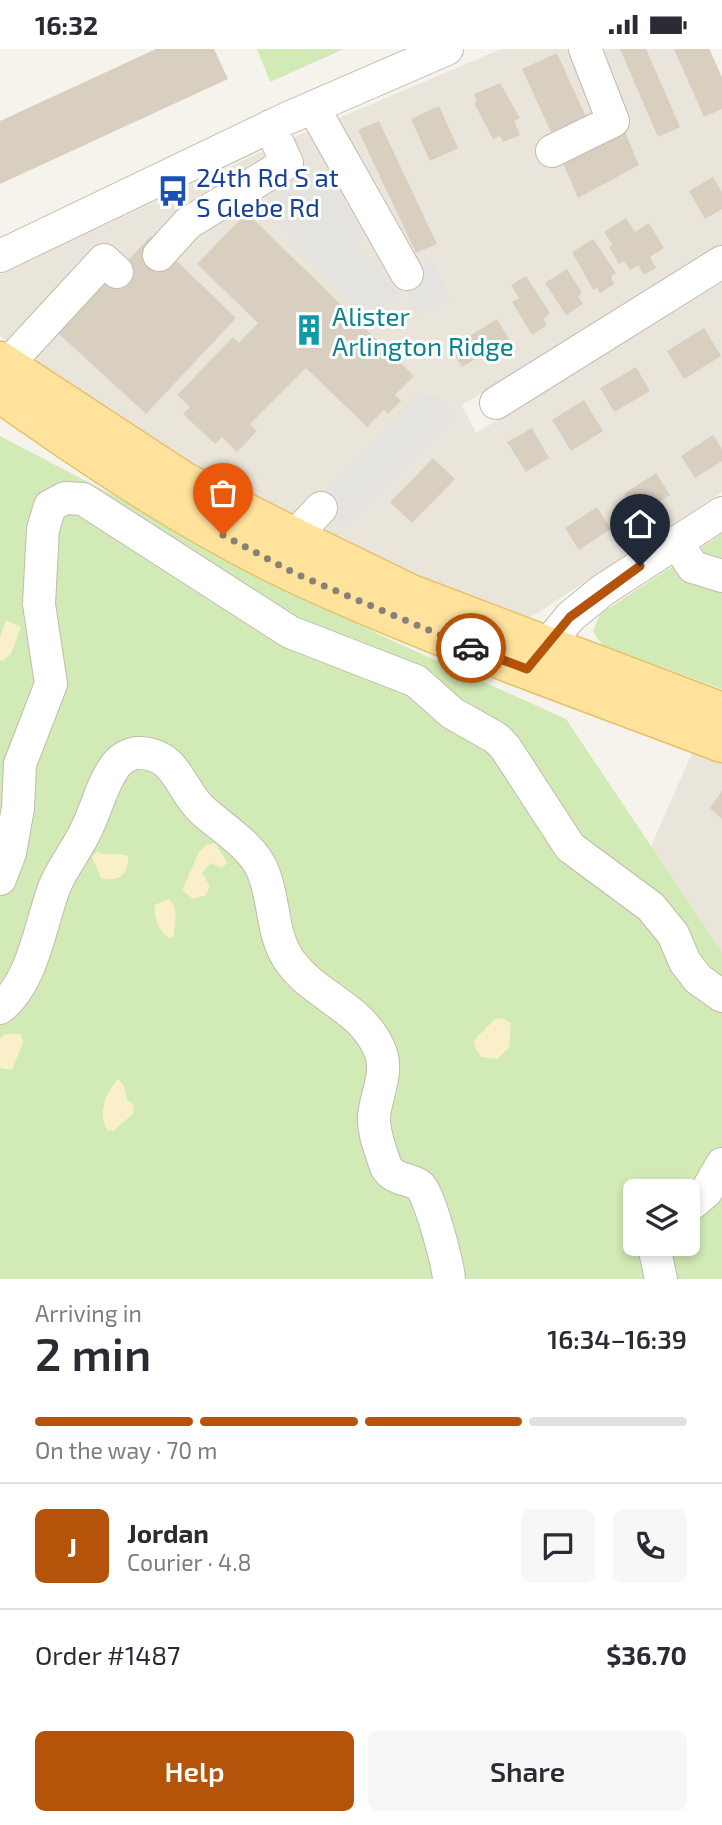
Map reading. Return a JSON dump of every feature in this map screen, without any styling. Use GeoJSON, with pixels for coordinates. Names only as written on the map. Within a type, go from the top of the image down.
{"type":"FeatureCollection","features":[{"type":"Feature","properties":{"kind":"main road"},"geometry":{"type":"LineString","coordinates":[[2,374],[183,481],[293,538],[537,657],[722,743]]}},
{"type":"Feature","properties":{"kind":"main road"},"geometry":{"type":"LineString","coordinates":[[2,374],[69,442],[174,509],[296,574],[404,622],[537,657],[722,712]]}},
{"type":"Feature","properties":{"kind":"street"},"geometry":{"type":"LineString","coordinates":[[0,256],[270,126],[447,49]]}},
{"type":"Feature","properties":{"kind":"street"},"geometry":{"type":"LineString","coordinates":[[552,151],[613,121],[585,49]]}},
{"type":"Feature","properties":{"kind":"street"},"geometry":{"type":"LineString","coordinates":[[313,107],[407,274]]}},
{"type":"Feature","properties":{"kind":"street"},"geometry":{"type":"LineString","coordinates":[[159,255],[188,223],[291,172],[270,126]]}},
{"type":"Feature","properties":{"kind":"street"},"geometry":{"type":"LineString","coordinates":[[2,374],[61,319],[104,260],[117,272]]}},
{"type":"Feature","properties":{"kind":"street"},"geometry":{"type":"LineString","coordinates":[[496,403],[722,262]]}},
{"type":"Feature","properties":{"kind":"street"},"geometry":{"type":"LineString","coordinates":[[0,879],[10,853],[18,809],[20,764],[51,684],[39,604],[43,529],[50,506],[65,498],[83,499],[290,632],[416,681],[452,713],[496,738],[505,747],[570,846],[651,907],[674,934],[685,962],[698,979],[722,996]]}},
{"type":"Feature","properties":{"kind":"street"},"geometry":{"type":"LineString","coordinates":[[293,538],[321,508]]}},
{"type":"Feature","properties":{"kind":"street"},"geometry":{"type":"LineString","coordinates":[[537,657],[570,617],[603,590],[722,513]]}},
{"type":"Feature","properties":{"kind":"street"},"geometry":{"type":"LineString","coordinates":[[677,543],[692,567],[722,576]]}},
{"type":"Feature","properties":{"kind":"street"},"geometry":{"type":"LineString","coordinates":[[0,1008],[10,1000],[19,984],[56,884],[86,830],[117,762],[134,753],[149,753],[164,760],[177,771],[190,797],[200,808],[247,849],[261,866],[275,929],[283,951],[294,967],[348,1008],[371,1034],[382,1055],[382,1076],[374,1116],[386,1167],[391,1175],[420,1186],[429,1196],[435,1227],[448,1262],[449,1279]]}},
{"type":"Feature","properties":{"kind":"street"},"geometry":{"type":"LineString","coordinates":[[700,1197],[706,1192],[722,1164]]}},
{"type":"Feature","properties":{"kind":"street"},"geometry":{"type":"LineString","coordinates":[[655,1256],[661,1279]]}},
{"type":"Feature","properties":{"kind":"shaded area"},"geometry":{"type":"Polygon","coordinates":[[[501,49],[710,49],[722,77],[722,249],[462,405],[476,433],[722,283],[722,492],[539,612],[529,617],[516,614],[437,583],[277,509],[201,468],[118,417],[0,336],[0,275],[5,272],[278,144],[501,49]]]}},
{"type":"Feature","properties":{"kind":"shaded area"},"geometry":{"type":"Polygon","coordinates":[[[308,173],[326,176],[350,211],[363,238],[356,244],[400,294],[383,308],[372,310],[365,316],[302,254],[276,218],[267,200],[308,173]]]}},
{"type":"Feature","properties":{"kind":"shaded area"},"geometry":{"type":"Polygon","coordinates":[[[432,261],[451,299],[418,316],[397,279],[432,261]]]}},
{"type":"Feature","properties":{"kind":"shaded area"},"geometry":{"type":"Polygon","coordinates":[[[419,393],[441,398],[456,414],[344,528],[313,502],[419,393]]]}},
{"type":"Feature","properties":{"kind":"shaded area"},"geometry":{"type":"Polygon","coordinates":[[[696,744],[722,754],[722,952],[651,846],[696,744]]]}},
{"type":"Feature","properties":{"kind":"green space"},"geometry":{"type":"Polygon","coordinates":[[[257,49],[344,49],[270,82],[257,49]]]}},
{"type":"Feature","properties":{"kind":"green space"},"geometry":{"type":"Polygon","coordinates":[[[0,436],[384,637],[566,719],[722,952],[722,1279],[0,1279],[0,436]]]}},
{"type":"Feature","properties":{"kind":"green space"},"geometry":{"type":"Polygon","coordinates":[[[722,534],[722,689],[602,645],[593,631],[600,614],[722,534]]]}},
{"type":"Feature","properties":{"kind":"sand"},"geometry":{"type":"Polygon","coordinates":[[[6,620],[21,627],[11,654],[3,661],[0,660],[0,637],[6,620]]]}},
{"type":"Feature","properties":{"kind":"sand"},"geometry":{"type":"Polygon","coordinates":[[[207,844],[216,844],[227,863],[222,868],[210,863],[202,873],[210,886],[206,895],[193,899],[182,890],[199,852],[207,844]]]}},
{"type":"Feature","properties":{"kind":"sand"},"geometry":{"type":"Polygon","coordinates":[[[97,852],[128,856],[127,868],[122,876],[113,879],[101,878],[92,857],[97,852]]]}},
{"type":"Feature","properties":{"kind":"sand"},"geometry":{"type":"Polygon","coordinates":[[[168,899],[176,916],[174,937],[169,938],[160,928],[155,910],[155,905],[168,899]]]}},
{"type":"Feature","properties":{"kind":"sand"},"geometry":{"type":"Polygon","coordinates":[[[503,1018],[511,1023],[509,1048],[497,1059],[481,1057],[474,1040],[495,1019],[503,1018]]]}},
{"type":"Feature","properties":{"kind":"sand"},"geometry":{"type":"Polygon","coordinates":[[[5,1034],[21,1034],[23,1043],[12,1070],[0,1068],[0,1039],[5,1034]]]}},
{"type":"Feature","properties":{"kind":"sand"},"geometry":{"type":"Polygon","coordinates":[[[118,1079],[124,1086],[127,1100],[134,1105],[133,1114],[113,1131],[107,1130],[104,1124],[103,1110],[107,1096],[118,1079]]]}},
{"type":"Feature","properties":{"kind":"building"},"geometry":{"type":"Polygon","coordinates":[[[156,49],[214,49],[228,79],[0,184],[0,121],[156,49]]]}},
{"type":"Feature","properties":{"kind":"building"},"geometry":{"type":"Polygon","coordinates":[[[620,49],[646,49],[680,127],[658,137],[620,49]]]}},
{"type":"Feature","properties":{"kind":"building"},"geometry":{"type":"Polygon","coordinates":[[[674,49],[709,49],[722,78],[722,109],[704,117],[674,49]]]}},
{"type":"Feature","properties":{"kind":"building"},"geometry":{"type":"Polygon","coordinates":[[[557,53],[586,117],[551,132],[522,69],[557,53]]]}},
{"type":"Feature","properties":{"kind":"building"},"geometry":{"type":"Polygon","coordinates":[[[500,83],[520,118],[514,121],[520,135],[503,142],[500,136],[493,139],[474,103],[477,102],[474,94],[500,83]]]}},
{"type":"Feature","properties":{"kind":"building"},"geometry":{"type":"Polygon","coordinates":[[[439,106],[458,148],[430,161],[411,119],[439,106]]]}},
{"type":"Feature","properties":{"kind":"building"},"geometry":{"type":"Polygon","coordinates":[[[379,121],[437,244],[416,253],[358,130],[379,121]]]}},
{"type":"Feature","properties":{"kind":"building"},"geometry":{"type":"Polygon","coordinates":[[[624,130],[639,165],[578,198],[563,163],[624,130]]]}},
{"type":"Feature","properties":{"kind":"building"},"geometry":{"type":"Polygon","coordinates":[[[713,177],[722,192],[722,209],[705,219],[689,191],[713,177]]]}},
{"type":"Feature","properties":{"kind":"building","name":"Alister Arlington Ridge"},"geometry":{"type":"Polygon","coordinates":[[[247,213],[414,376],[395,395],[401,401],[388,414],[384,410],[367,427],[306,368],[250,424],[257,431],[237,452],[222,437],[215,444],[183,414],[190,407],[177,395],[233,337],[239,343],[258,323],[197,264],[247,213]]]}},
{"type":"Feature","properties":{"kind":"building"},"geometry":{"type":"Polygon","coordinates":[[[626,218],[635,232],[649,223],[664,248],[650,257],[656,268],[644,275],[638,265],[630,270],[624,261],[619,264],[609,247],[612,244],[604,232],[626,218]]]}},
{"type":"Feature","properties":{"kind":"building"},"geometry":{"type":"Polygon","coordinates":[[[151,236],[236,318],[146,414],[58,333],[151,236]]]}},
{"type":"Feature","properties":{"kind":"building"},"geometry":{"type":"Polygon","coordinates":[[[593,239],[616,273],[611,276],[614,284],[600,293],[597,288],[593,290],[572,252],[593,239]]]}},
{"type":"Feature","properties":{"kind":"building"},"geometry":{"type":"Polygon","coordinates":[[[567,269],[582,293],[578,296],[583,304],[566,315],[545,283],[567,269]]]}},
{"type":"Feature","properties":{"kind":"building"},"geometry":{"type":"Polygon","coordinates":[[[526,276],[550,313],[544,319],[547,325],[532,335],[512,302],[519,298],[511,285],[526,276]]]}},
{"type":"Feature","properties":{"kind":"building"},"geometry":{"type":"Polygon","coordinates":[[[497,319],[509,339],[462,367],[450,348],[497,319]]]}},
{"type":"Feature","properties":{"kind":"building"},"geometry":{"type":"Polygon","coordinates":[[[704,328],[721,356],[684,379],[667,351],[704,328]]]}},
{"type":"Feature","properties":{"kind":"building"},"geometry":{"type":"Polygon","coordinates":[[[636,367],[650,391],[614,412],[600,388],[636,367]]]}},
{"type":"Feature","properties":{"kind":"building"},"geometry":{"type":"Polygon","coordinates":[[[584,400],[603,431],[571,451],[552,420],[584,400]]]}},
{"type":"Feature","properties":{"kind":"building"},"geometry":{"type":"Polygon","coordinates":[[[532,428],[549,458],[526,472],[507,442],[532,428]]]}},
{"type":"Feature","properties":{"kind":"building"},"geometry":{"type":"Polygon","coordinates":[[[713,435],[722,449],[722,461],[695,478],[681,456],[713,435]]]}},
{"type":"Feature","properties":{"kind":"building"},"geometry":{"type":"Polygon","coordinates":[[[433,458],[455,479],[412,523],[390,502],[433,458]]]}},
{"type":"Feature","properties":{"kind":"building"},"geometry":{"type":"Polygon","coordinates":[[[656,473],[670,495],[638,516],[624,494],[656,473]]]}},
{"type":"Feature","properties":{"kind":"building"},"geometry":{"type":"Polygon","coordinates":[[[597,507],[611,529],[579,550],[565,528],[597,507]]]}},
{"type":"Feature","properties":{"kind":"building"},"geometry":{"type":"Polygon","coordinates":[[[722,791],[722,819],[710,808],[722,791]]]}},
{"type":"Feature","properties":{"kind":"way so far"},"geometry":{"type":"LineString","coordinates":[[223,535],[296,574],[404,622],[471,648]]}},
{"type":"Feature","properties":{"kind":"place","name":"24th Rd S at S Glebe Rd"},"geometry":{"type":"Point","coordinates":[173,191]}},
{"type":"Feature","properties":{"kind":"place","name":"Alister Arlington Ridge"},"geometry":{"type":"Point","coordinates":[309,330]}},
{"type":"Feature","properties":{"kind":"route"},"geometry":{"type":"LineString","coordinates":[[471,648],[527,669],[570,617],[603,590],[640,566]]}}]}
